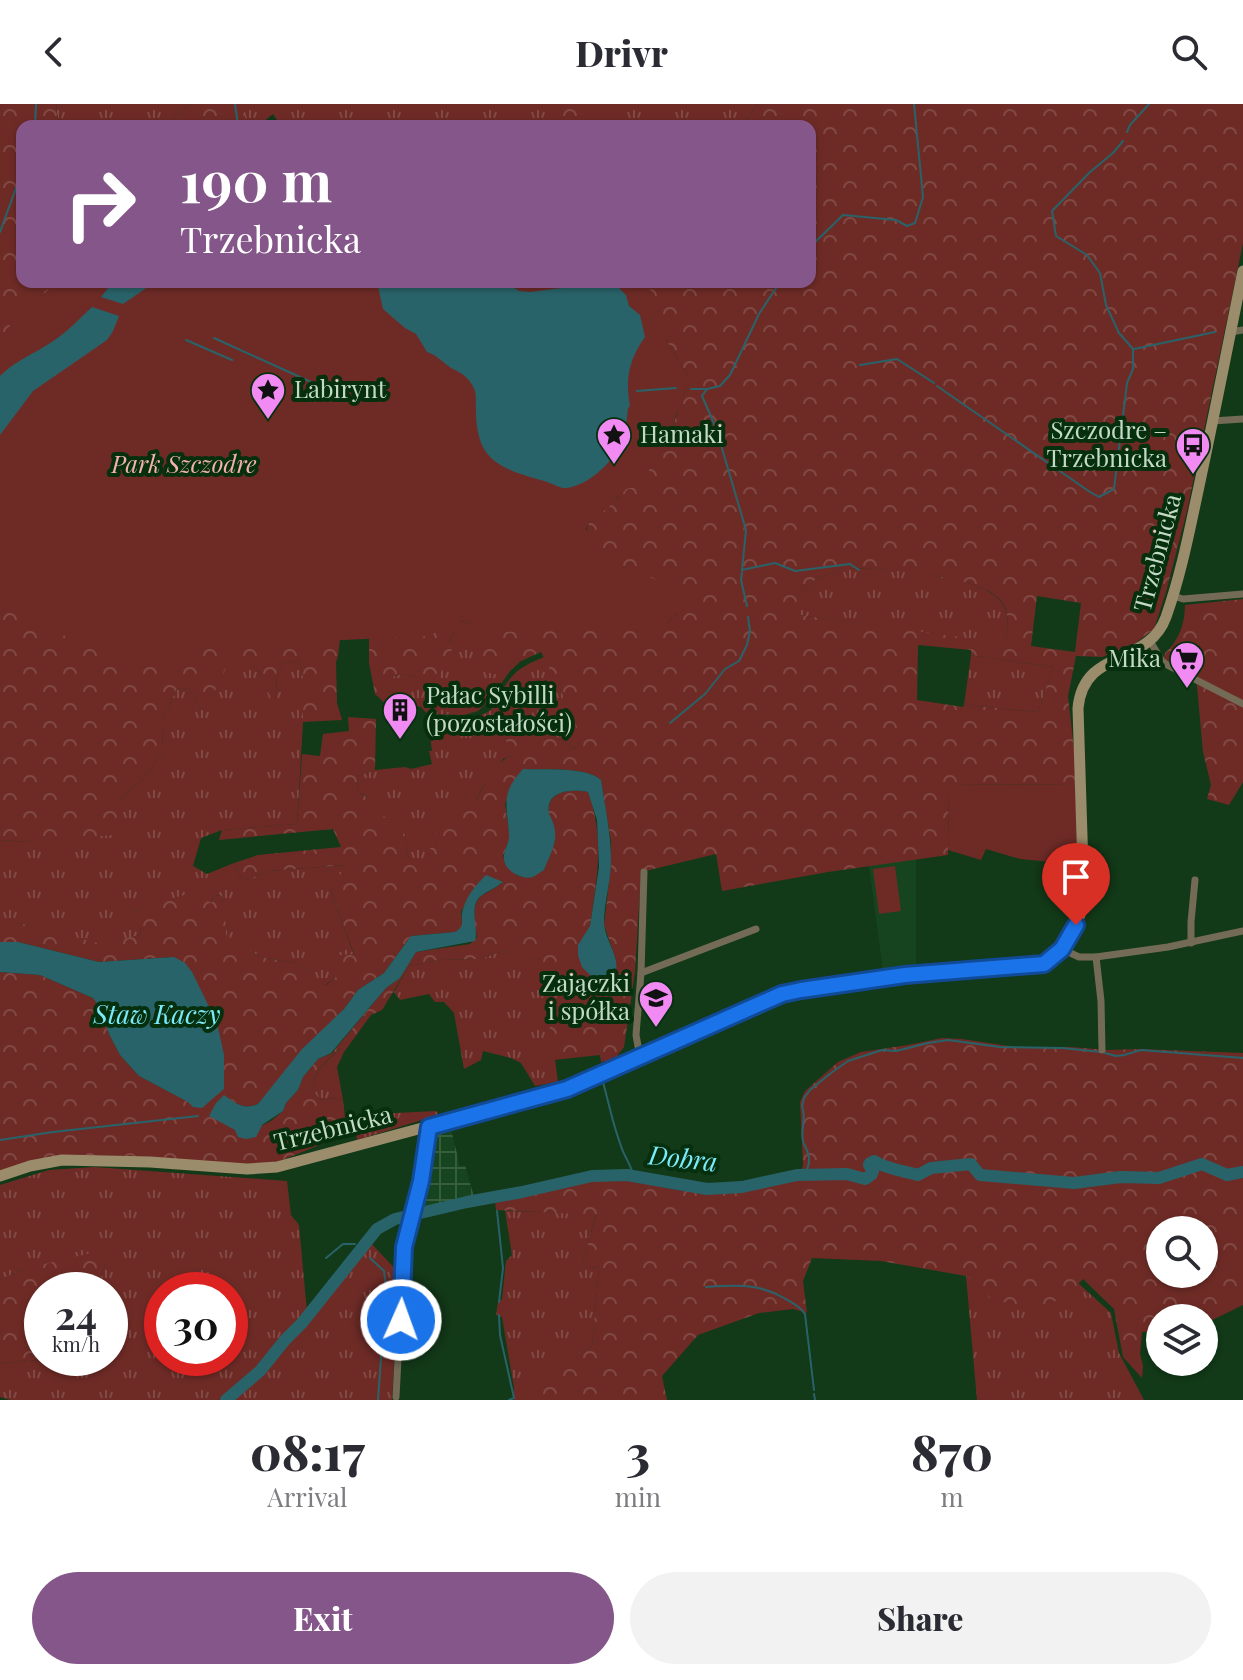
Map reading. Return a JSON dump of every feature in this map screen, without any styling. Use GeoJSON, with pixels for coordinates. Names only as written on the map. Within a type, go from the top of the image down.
{"type":"FeatureCollection","features":[{"type":"Feature","properties":{"kind":"street","name":"Trzebnicka"},"geometry":{"type":"LineString","coordinates":[[0,1176],[62,1160],[247,1169],[277,1167],[567,1089],[771,999],[801,990],[905,975],[1044,964],[1062,949],[1076,925],[1085,890],[1080,693],[1093,672],[1150,641],[1162,626],[1187,544],[1212,421],[1237,331],[1243,271]]}},
{"type":"Feature","properties":{"kind":"street"},"geometry":{"type":"LineString","coordinates":[[1212,421],[1243,419]]}},
{"type":"Feature","properties":{"kind":"street"},"geometry":{"type":"LineString","coordinates":[[1173,596],[1183,599],[1243,594]]}},
{"type":"Feature","properties":{"kind":"street"},"geometry":{"type":"LineString","coordinates":[[1150,641],[1162,661],[1243,704]]}},
{"type":"Feature","properties":{"kind":"street"},"geometry":{"type":"LineString","coordinates":[[640,1057],[636,1035],[644,872]]}},
{"type":"Feature","properties":{"kind":"street"},"geometry":{"type":"LineString","coordinates":[[1191,943],[1195,880]]}},
{"type":"Feature","properties":{"kind":"street"},"geometry":{"type":"LineString","coordinates":[[641,973],[756,929]]}},
{"type":"Feature","properties":{"kind":"street"},"geometry":{"type":"LineString","coordinates":[[1062,949],[1079,957],[1096,957],[1191,943],[1243,931]]}},
{"type":"Feature","properties":{"kind":"street"},"geometry":{"type":"LineString","coordinates":[[1096,957],[1102,1050]]}},
{"type":"Feature","properties":{"kind":"street"},"geometry":{"type":"LineString","coordinates":[[396,1397],[404,1247],[421,1181],[429,1127]]}},
{"type":"Feature","properties":{"kind":"shaded area"},"geometry":{"type":"Polygon","coordinates":[[[916,859],[916,965],[883,971],[869,866],[916,859]]]}},
{"type":"Feature","properties":{"kind":"shaded area"},"geometry":{"type":"Polygon","coordinates":[[[451,1129],[460,1166],[465,1165],[474,1197],[416,1210],[430,1135],[451,1129]]]}},
{"type":"Feature","properties":{"kind":"green space"},"geometry":{"type":"Polygon","coordinates":[[[0,104],[57,104],[59,120],[16,120],[16,288],[104,288],[340,639],[336,662],[337,703],[342,720],[303,722],[303,676],[299,660],[283,664],[276,674],[277,696],[273,702],[258,671],[246,660],[230,660],[208,705],[202,710],[188,688],[176,690],[162,723],[163,752],[143,779],[115,803],[120,812],[113,835],[31,842],[0,840],[0,104]]]}},
{"type":"Feature","properties":{"kind":"green space"},"geometry":{"type":"Polygon","coordinates":[[[57,104],[190,104],[175,120],[59,120],[57,104]]]}},
{"type":"Feature","properties":{"kind":"green space"},"geometry":{"type":"Polygon","coordinates":[[[190,104],[245,104],[245,120],[175,120],[190,104]]]}},
{"type":"Feature","properties":{"kind":"green space"},"geometry":{"type":"Polygon","coordinates":[[[245,104],[758,104],[746,120],[277,120],[273,114],[266,120],[245,120],[245,104]]]}},
{"type":"Feature","properties":{"kind":"green space"},"geometry":{"type":"Polygon","coordinates":[[[564,104],[607,104],[592,120],[561,120],[559,117],[564,104]]]}},
{"type":"Feature","properties":{"kind":"green space"},"geometry":{"type":"Polygon","coordinates":[[[758,104],[1243,104],[1243,243],[1187,511],[1154,629],[1134,644],[1102,657],[1076,656],[1068,696],[1078,785],[949,784],[948,855],[722,891],[716,854],[641,872],[635,972],[624,1047],[614,1060],[601,1062],[600,1055],[554,1060],[541,960],[502,951],[480,959],[438,960],[409,966],[382,1010],[371,1015],[344,1052],[339,1049],[317,1073],[313,1087],[321,1100],[343,1100],[347,1134],[270,1165],[75,1155],[38,1159],[0,1171],[0,972],[40,975],[93,998],[101,1009],[120,1055],[139,1076],[193,1107],[224,1089],[224,1078],[174,957],[99,962],[18,942],[0,942],[0,923],[19,923],[102,944],[140,935],[141,928],[131,925],[131,913],[152,904],[154,894],[164,892],[167,900],[191,893],[212,903],[213,895],[222,896],[226,935],[260,957],[296,963],[326,985],[336,977],[330,956],[354,954],[331,891],[346,865],[269,871],[243,881],[234,863],[258,855],[341,847],[333,829],[219,840],[222,830],[297,824],[302,754],[320,756],[323,734],[349,731],[348,717],[376,719],[375,770],[357,776],[358,792],[372,802],[380,816],[397,819],[405,835],[407,854],[411,860],[430,860],[430,848],[437,847],[434,822],[464,806],[474,805],[495,769],[513,755],[504,736],[509,700],[535,699],[537,706],[527,728],[555,736],[574,749],[579,744],[574,717],[541,652],[509,664],[500,675],[485,672],[478,648],[482,632],[468,622],[460,621],[449,641],[454,645],[436,683],[403,675],[385,681],[389,692],[411,710],[394,712],[375,694],[369,663],[369,639],[400,619],[415,616],[667,623],[678,613],[627,568],[588,546],[585,534],[589,523],[618,498],[671,431],[689,377],[666,340],[641,288],[816,288],[816,120],[746,120],[758,104]],[[843,568],[816,579],[799,595],[799,615],[1004,643],[1008,622],[1004,606],[990,592],[973,584],[903,571],[843,568]],[[1037,596],[1031,646],[1075,652],[1081,603],[1037,596]],[[918,645],[917,700],[963,707],[1038,712],[1053,667],[971,655],[971,650],[918,645]],[[523,769],[505,804],[510,838],[503,856],[515,874],[524,877],[544,870],[553,846],[555,832],[549,813],[552,800],[568,791],[588,792],[598,842],[590,926],[616,960],[604,925],[611,842],[601,780],[575,771],[523,769]],[[503,882],[473,889],[461,912],[461,929],[411,936],[384,973],[358,990],[258,1104],[244,1106],[225,1096],[239,1137],[271,1121],[283,1111],[318,1059],[332,1053],[386,988],[400,978],[416,952],[470,944],[477,937],[474,916],[477,901],[503,882]]]}},
{"type":"Feature","properties":{"kind":"green space","name":"Park Szczodre"},"geometry":{"type":"Polygon","coordinates":[[[50,288],[649,288],[656,297],[665,321],[666,340],[691,380],[671,431],[647,474],[589,523],[586,543],[627,568],[691,594],[686,609],[667,623],[650,630],[482,632],[456,620],[443,624],[432,636],[211,646],[137,669],[0,606],[0,341],[26,301],[50,288]]]}},
{"type":"Feature","properties":{"kind":"green space"},"geometry":{"type":"Polygon","coordinates":[[[843,568],[927,574],[973,584],[990,592],[1006,612],[1004,644],[799,615],[799,595],[816,579],[843,568]]]}},
{"type":"Feature","properties":{"kind":"green space"},"geometry":{"type":"Polygon","coordinates":[[[1243,599],[1243,782],[1229,805],[1207,799],[1211,785],[1203,752],[1196,675],[1164,659],[1180,631],[1185,605],[1243,599]]]}},
{"type":"Feature","properties":{"kind":"green space"},"geometry":{"type":"Polygon","coordinates":[[[459,621],[481,631],[509,664],[521,661],[478,711],[464,715],[427,714],[416,706],[411,710],[402,699],[389,692],[384,681],[403,675],[436,682],[453,644],[449,642],[459,621]]]}},
{"type":"Feature","properties":{"kind":"green space"},"geometry":{"type":"Polygon","coordinates":[[[971,655],[1053,667],[1038,712],[964,705],[971,655]]]}},
{"type":"Feature","properties":{"kind":"green space"},"geometry":{"type":"Polygon","coordinates":[[[544,657],[574,717],[580,743],[574,749],[555,736],[527,728],[537,706],[535,699],[513,755],[503,759],[483,786],[474,805],[436,831],[437,848],[430,860],[411,860],[407,854],[405,835],[380,816],[366,796],[358,792],[357,776],[375,770],[411,769],[432,764],[429,729],[425,725],[428,720],[484,714],[491,710],[517,672],[544,657]]]}},
{"type":"Feature","properties":{"kind":"green space"},"geometry":{"type":"Polygon","coordinates":[[[229,660],[246,660],[258,671],[273,701],[277,696],[276,674],[283,664],[299,660],[303,676],[303,722],[297,824],[222,830],[201,838],[193,866],[207,874],[234,863],[243,881],[269,871],[347,865],[331,891],[354,955],[336,977],[325,985],[296,963],[260,957],[225,935],[222,896],[213,895],[212,903],[171,902],[143,908],[131,913],[141,927],[140,935],[102,945],[19,923],[0,923],[0,840],[31,842],[115,803],[143,779],[163,752],[162,723],[176,690],[188,688],[202,710],[208,704],[229,660]]]}},
{"type":"Feature","properties":{"kind":"green space"},"geometry":{"type":"Polygon","coordinates":[[[949,784],[1077,785],[1078,895],[1072,894],[1051,862],[1020,859],[986,849],[981,860],[948,850],[949,784]]]}},
{"type":"Feature","properties":{"kind":"green space"},"geometry":{"type":"Polygon","coordinates":[[[895,866],[901,911],[879,914],[873,869],[895,866]]]}},
{"type":"Feature","properties":{"kind":"green space"},"geometry":{"type":"Polygon","coordinates":[[[502,951],[542,960],[558,1082],[535,1086],[521,1063],[483,1051],[481,1060],[464,1069],[454,1013],[444,1002],[435,1002],[429,994],[400,1000],[394,992],[409,966],[438,960],[480,959],[502,951]]]}},
{"type":"Feature","properties":{"kind":"green space"},"geometry":{"type":"Polygon","coordinates":[[[942,1038],[1015,1047],[1243,1053],[1243,1305],[1218,1317],[1218,1304],[1146,1304],[1146,1332],[1142,1332],[1140,1354],[1142,1378],[1123,1357],[1114,1309],[1083,1279],[1064,1298],[1035,1308],[992,1300],[977,1280],[966,1276],[881,1261],[812,1258],[803,1281],[807,1313],[793,1309],[759,1313],[698,1335],[662,1376],[667,1400],[521,1400],[521,1385],[592,1346],[599,1268],[582,1266],[596,1215],[496,1210],[495,1202],[592,1181],[628,1180],[717,1194],[799,1180],[803,1165],[800,1102],[805,1091],[838,1062],[861,1052],[942,1038]]]}},
{"type":"Feature","properties":{"kind":"green space"},"geometry":{"type":"Polygon","coordinates":[[[340,1049],[344,1052],[337,1067],[343,1100],[321,1100],[315,1093],[314,1080],[322,1066],[340,1049]]]}},
{"type":"Feature","properties":{"kind":"green space"},"geometry":{"type":"Polygon","coordinates":[[[437,1111],[438,1115],[357,1140],[354,1115],[437,1111]]]}},
{"type":"Feature","properties":{"kind":"green space"},"geometry":{"type":"Polygon","coordinates":[[[94,1167],[287,1181],[291,1215],[299,1225],[307,1312],[244,1382],[219,1400],[10,1400],[0,1397],[0,1364],[24,1361],[24,1376],[128,1376],[128,1272],[103,1272],[105,1264],[23,1269],[0,1280],[0,1185],[49,1170],[94,1167]]]}},
{"type":"Feature","properties":{"kind":"green space"},"geometry":{"type":"Polygon","coordinates":[[[505,1211],[596,1214],[582,1266],[599,1268],[592,1346],[522,1385],[521,1400],[514,1400],[502,1317],[496,1315],[498,1302],[502,1299],[506,1261],[512,1255],[505,1211]]]}},
{"type":"Feature","properties":{"kind":"green space"},"geometry":{"type":"Polygon","coordinates":[[[370,1242],[399,1273],[392,1400],[231,1400],[260,1376],[370,1242]]]}},
{"type":"Feature","properties":{"kind":"green space"},"geometry":{"type":"Polygon","coordinates":[[[100,1251],[105,1264],[103,1272],[24,1272],[24,1361],[0,1364],[0,1280],[23,1269],[100,1251]]]}},
{"type":"Feature","properties":{"kind":"green space"},"geometry":{"type":"Polygon","coordinates":[[[966,1276],[977,1279],[992,1300],[1064,1298],[1078,1283],[1111,1313],[1119,1353],[1144,1400],[977,1400],[966,1276]]]}},
{"type":"Feature","properties":{"kind":"water"},"geometry":{"type":"Polygon","coordinates":[[[108,288],[146,288],[123,304],[101,297],[108,288]]]}},
{"type":"Feature","properties":{"kind":"water"},"geometry":{"type":"Polygon","coordinates":[[[378,288],[514,288],[530,292],[561,288],[619,288],[626,295],[629,306],[640,315],[645,337],[635,353],[630,370],[630,406],[622,441],[614,455],[591,478],[567,488],[505,468],[491,458],[479,438],[476,394],[471,383],[427,352],[416,334],[383,309],[378,288]]]}},
{"type":"Feature","properties":{"kind":"water"},"geometry":{"type":"Polygon","coordinates":[[[92,307],[119,316],[107,340],[33,391],[0,435],[0,376],[59,337],[92,307]]]}},
{"type":"Feature","properties":{"kind":"water"},"geometry":{"type":"Polygon","coordinates":[[[523,769],[575,771],[601,780],[611,861],[604,923],[616,965],[614,977],[607,982],[598,983],[582,967],[578,955],[578,945],[590,926],[599,867],[597,820],[588,792],[568,791],[551,800],[549,813],[555,837],[544,870],[529,878],[519,876],[507,867],[504,855],[509,837],[508,793],[523,769]]]}},
{"type":"Feature","properties":{"kind":"water"},"geometry":{"type":"Polygon","coordinates":[[[486,875],[503,882],[477,900],[474,911],[475,941],[416,952],[400,978],[386,988],[331,1053],[318,1059],[283,1111],[262,1125],[256,1137],[238,1137],[235,1130],[209,1116],[224,1095],[240,1105],[258,1104],[302,1049],[344,1009],[358,990],[384,973],[411,936],[459,929],[467,899],[486,875]]]}},
{"type":"Feature","properties":{"kind":"water","name":"Staw Kaczy"},"geometry":{"type":"Polygon","coordinates":[[[0,942],[18,942],[99,962],[174,957],[185,963],[217,1023],[224,1055],[224,1089],[202,1108],[193,1107],[139,1076],[120,1055],[101,1009],[93,998],[40,975],[0,972],[0,942]]]}},
{"type":"Feature","properties":{"kind":"waterway"},"geometry":{"type":"LineString","coordinates":[[35,120],[36,104]]}},
{"type":"Feature","properties":{"kind":"waterway"},"geometry":{"type":"LineString","coordinates":[[235,104],[237,120]]}},
{"type":"Feature","properties":{"kind":"waterway"},"geometry":{"type":"LineString","coordinates":[[816,241],[843,215],[896,220],[907,226],[915,223],[923,197],[914,104]]}},
{"type":"Feature","properties":{"kind":"waterway"},"geometry":{"type":"LineString","coordinates":[[1127,132],[1149,104]]}},
{"type":"Feature","properties":{"kind":"waterway"},"geometry":{"type":"LineString","coordinates":[[937,386],[1090,492],[1099,497],[1114,489],[1127,383],[1133,369],[1133,349],[1119,333],[1106,305],[1100,273],[1087,255],[1056,236],[1052,211],[1123,141]]}},
{"type":"Feature","properties":{"kind":"waterway"},"geometry":{"type":"LineString","coordinates":[[0,232],[16,188]]}},
{"type":"Feature","properties":{"kind":"waterway"},"geometry":{"type":"LineString","coordinates":[[691,389],[720,386],[730,375],[759,314],[776,288]]}},
{"type":"Feature","properties":{"kind":"waterway"},"geometry":{"type":"LineString","coordinates":[[1134,349],[1215,332]]}},
{"type":"Feature","properties":{"kind":"waterway"},"geometry":{"type":"LineString","coordinates":[[214,338],[340,398]]}},
{"type":"Feature","properties":{"kind":"waterway"},"geometry":{"type":"LineString","coordinates":[[186,340],[232,360]]}},
{"type":"Feature","properties":{"kind":"waterway"},"geometry":{"type":"LineString","coordinates":[[860,365],[897,359],[934,383]]}},
{"type":"Feature","properties":{"kind":"waterway"},"geometry":{"type":"LineString","coordinates":[[637,391],[676,388]]}},
{"type":"Feature","properties":{"kind":"waterway"},"geometry":{"type":"LineString","coordinates":[[707,389],[702,396],[716,428],[746,530],[742,570],[775,563],[795,571],[850,564],[859,570]]}},
{"type":"Feature","properties":{"kind":"waterway"},"geometry":{"type":"LineString","coordinates":[[742,572],[747,606]]}},
{"type":"Feature","properties":{"kind":"waterway"},"geometry":{"type":"LineString","coordinates":[[670,723],[705,694],[725,669],[739,661],[750,631],[748,617]]}},
{"type":"Feature","properties":{"kind":"waterway"},"geometry":{"type":"LineString","coordinates":[[804,1174],[809,1158],[802,1137],[804,1098],[848,1061],[882,1050],[896,1051],[948,1040],[1000,1047],[1101,1052]]}},
{"type":"Feature","properties":{"kind":"waterway"},"geometry":{"type":"LineString","coordinates":[[1105,1053],[1116,1056],[1141,1050],[1243,1058]]}},
{"type":"Feature","properties":{"kind":"waterway"},"geometry":{"type":"LineString","coordinates":[[603,1082],[622,1150],[633,1176]]}},
{"type":"Feature","properties":{"kind":"waterway"},"geometry":{"type":"LineString","coordinates":[[0,1140],[198,1116]]}},
{"type":"Feature","properties":{"kind":"waterway","name":"Dobra"},"geometry":{"type":"LineString","coordinates":[[226,1400],[260,1371],[377,1229],[395,1219],[467,1202],[592,1176],[627,1175],[707,1189],[742,1187],[797,1175],[847,1174],[865,1179],[871,1175],[873,1171],[869,1165],[874,1161],[918,1175],[931,1168],[971,1164],[980,1175],[1074,1183],[1121,1177],[1159,1178],[1202,1164],[1227,1175],[1243,1172]]}},
{"type":"Feature","properties":{"kind":"waterway"},"geometry":{"type":"LineString","coordinates":[[497,1211],[503,1268],[499,1302]]}},
{"type":"Feature","properties":{"kind":"waterway"},"geometry":{"type":"LineString","coordinates":[[326,1258],[343,1244],[355,1244]]}},
{"type":"Feature","properties":{"kind":"waterway"},"geometry":{"type":"LineString","coordinates":[[370,1258],[384,1271],[386,1288],[378,1400]]}},
{"type":"Feature","properties":{"kind":"waterway"},"geometry":{"type":"LineString","coordinates":[[706,1287],[756,1287],[774,1293],[801,1309],[805,1314],[814,1390]]}},
{"type":"Feature","properties":{"kind":"waterway"},"geometry":{"type":"LineString","coordinates":[[499,1315],[500,1335],[514,1398],[509,1400]]}},
{"type":"Feature","properties":{"kind":"waterway"},"geometry":{"type":"LineString","coordinates":[[814,1394],[815,1400]]}},
{"type":"Feature","properties":{"kind":"place","name":"Labirynt"},"geometry":{"type":"Point","coordinates":[268,421]}},
{"type":"Feature","properties":{"kind":"place","name":"Hamaki"},"geometry":{"type":"Point","coordinates":[614,466]}},
{"type":"Feature","properties":{"kind":"place","name":"Szczodre – Trzebnicka"},"geometry":{"type":"Point","coordinates":[1193,476]}},
{"type":"Feature","properties":{"kind":"place","name":"Mika"},"geometry":{"type":"Point","coordinates":[1187,690]}},
{"type":"Feature","properties":{"kind":"place","name":"Pałac Sybilli (pozostałości)"},"geometry":{"type":"Point","coordinates":[400,741]}},
{"type":"Feature","properties":{"kind":"place","name":"Zajączki i spółka"},"geometry":{"type":"Point","coordinates":[656,1029]}},
{"type":"Feature","properties":{"kind":"route"},"geometry":{"type":"LineString","coordinates":[[401,1320],[404,1247],[421,1181],[429,1127],[567,1089],[782,994],[876,978],[1044,964],[1062,949],[1076,925]]}}]}
